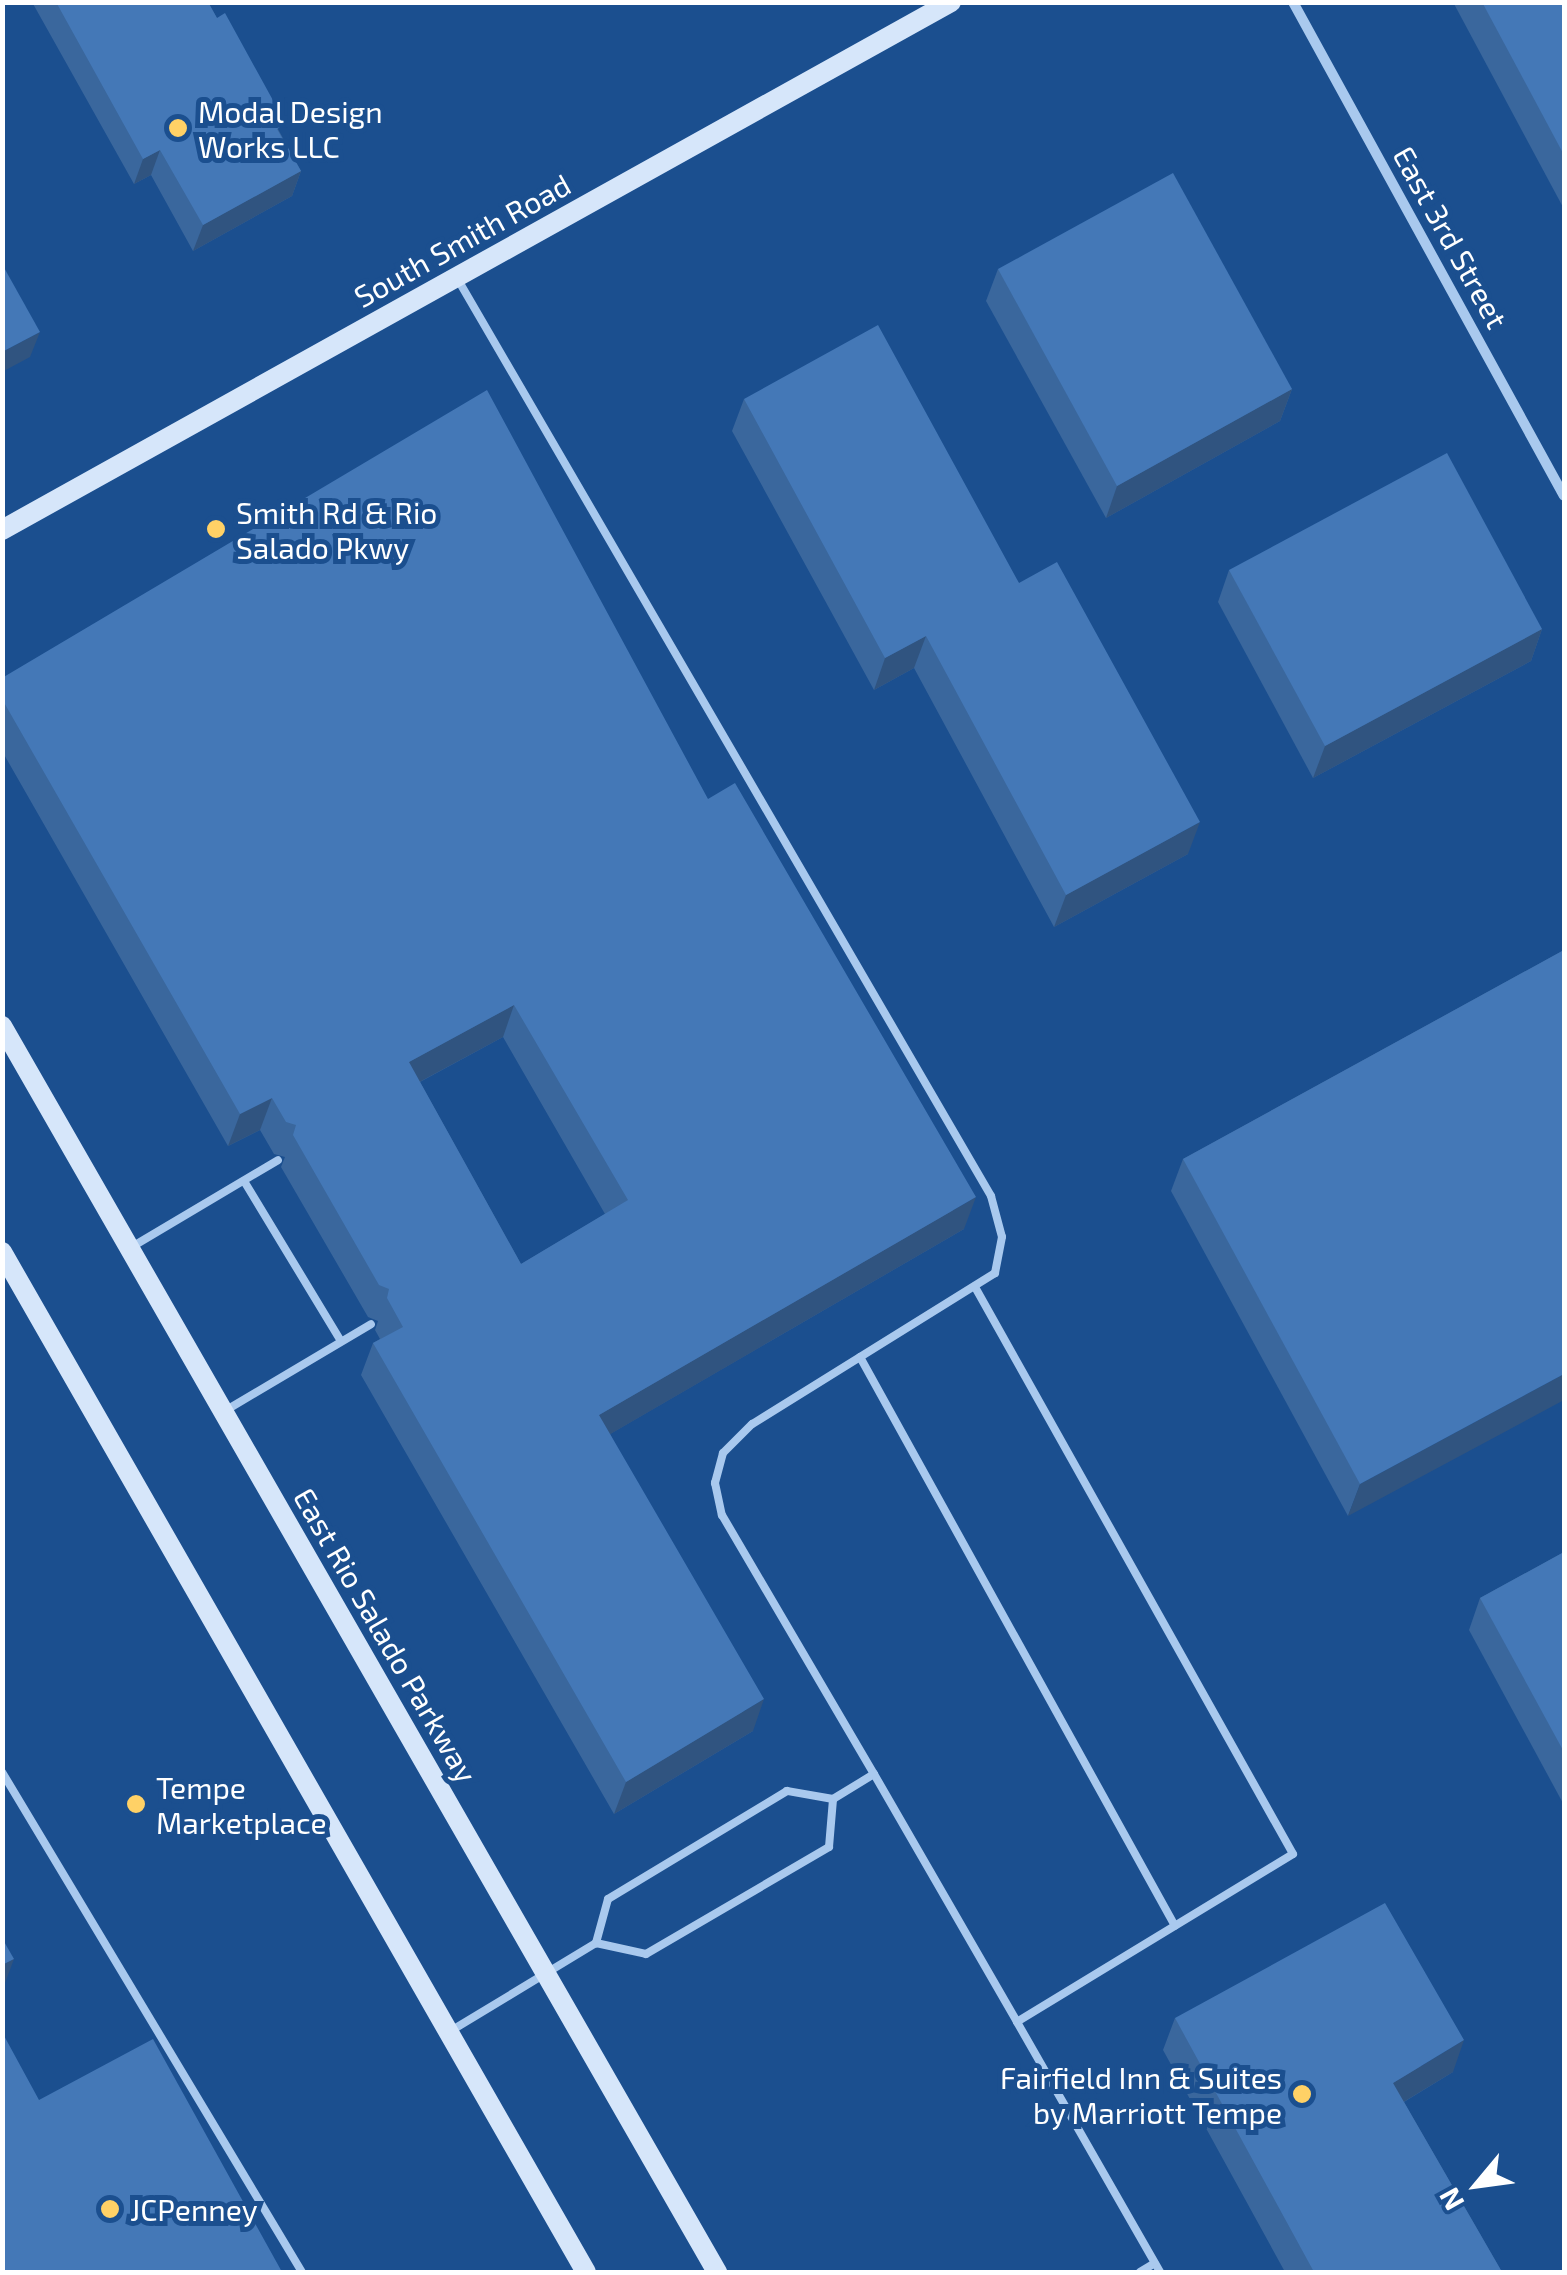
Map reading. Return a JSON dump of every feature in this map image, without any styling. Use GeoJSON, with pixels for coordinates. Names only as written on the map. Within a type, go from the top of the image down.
{"type":"FeatureCollection","features":[{"type":"Feature","properties":{"kind":"main road","name":"South Smith Road"},"geometry":{"type":"LineString","coordinates":[[2,530],[951,2]]}},
{"type":"Feature","properties":{"kind":"main road","name":"East Rio Salado Parkway"},"geometry":{"type":"LineString","coordinates":[[2,1026],[717,2272]]}},
{"type":"Feature","properties":{"kind":"main road"},"geometry":{"type":"LineString","coordinates":[[2,1252],[586,2272]]}},
{"type":"Feature","properties":{"kind":"street","name":"East 3rd Street"},"geometry":{"type":"LineString","coordinates":[[1293,2],[1564,496]]}},
{"type":"Feature","properties":{"kind":"lane"},"geometry":{"type":"LineString","coordinates":[[457,278],[991,1196],[1002,1237],[995,1272],[752,1424],[723,1453],[716,1483],[722,1515],[1160,2272]]}},
{"type":"Feature","properties":{"kind":"lane"},"geometry":{"type":"LineString","coordinates":[[130,1248],[278,1160]]}},
{"type":"Feature","properties":{"kind":"lane"},"geometry":{"type":"LineString","coordinates":[[244,1180],[341,1341]]}},
{"type":"Feature","properties":{"kind":"lane"},"geometry":{"type":"LineString","coordinates":[[975,1287],[1293,1854],[1017,2022]]}},
{"type":"Feature","properties":{"kind":"lane"},"geometry":{"type":"LineString","coordinates":[[223,1412],[371,1324]]}},
{"type":"Feature","properties":{"kind":"lane"},"geometry":{"type":"LineString","coordinates":[[860,1357],[1175,1926]]}},
{"type":"Feature","properties":{"kind":"lane"},"geometry":{"type":"LineString","coordinates":[[2,1772],[302,2272]]}},
{"type":"Feature","properties":{"kind":"lane"},"geometry":{"type":"LineString","coordinates":[[449,2032],[596,1943],[608,1899],[787,1791],[832,1799],[874,1774]]}},
{"type":"Feature","properties":{"kind":"lane"},"geometry":{"type":"LineString","coordinates":[[596,1943],[646,1954],[829,1846],[832,1799]]}},
{"type":"Feature","properties":{"kind":"lane"},"geometry":{"type":"LineString","coordinates":[[1140,2272],[1155,2263]]}},
{"type":"Feature","properties":{"kind":"building","name":"Modal Design Works LLC"},"geometry":{"type":"Polygon","coordinates":[[[56,2],[208,2],[217,18],[225,13],[286,124],[277,129],[301,171],[203,225],[160,150],[143,159],[56,2]]]}},
{"type":"Feature","properties":{"kind":"building"},"geometry":{"type":"Polygon","coordinates":[[[1482,2],[1564,2],[1564,155],[1482,2]]]}},
{"type":"Feature","properties":{"kind":"building"},"geometry":{"type":"Polygon","coordinates":[[[1173,173],[1292,389],[1117,486],[998,269],[1173,173]]]}},
{"type":"Feature","properties":{"kind":"building"},"geometry":{"type":"Polygon","coordinates":[[[2,264],[40,332],[2,352],[2,264]]]}},
{"type":"Feature","properties":{"kind":"building"},"geometry":{"type":"Polygon","coordinates":[[[878,325],[1019,583],[1057,562],[1200,822],[1066,895],[926,636],[885,658],[744,399],[878,325]]]}},
{"type":"Feature","properties":{"kind":"building"},"geometry":{"type":"Polygon","coordinates":[[[487,390],[708,799],[735,783],[976,1197],[599,1415],[764,1699],[626,1782],[373,1343],[403,1327],[387,1298],[389,1289],[379,1285],[293,1135],[296,1125],[286,1122],[272,1098],[240,1114],[2,699],[2,678],[487,390]],[[514,1005],[409,1062],[521,1264],[628,1200],[514,1005]]]}},
{"type":"Feature","properties":{"kind":"building"},"geometry":{"type":"Polygon","coordinates":[[[1447,453],[1542,629],[1325,746],[1229,570],[1447,453]]]}},
{"type":"Feature","properties":{"kind":"building"},"geometry":{"type":"Polygon","coordinates":[[[1564,950],[1564,1374],[1360,1484],[1183,1159],[1564,950]]]}},
{"type":"Feature","properties":{"kind":"building"},"geometry":{"type":"Polygon","coordinates":[[[1564,1552],[1564,1752],[1480,1598],[1564,1552]]]}},
{"type":"Feature","properties":{"kind":"building","name":"Fairfield Inn & Suites by Marriott Tempe"},"geometry":{"type":"Polygon","coordinates":[[[1385,1903],[1464,2040],[1393,2083],[1502,2272],[1314,2272],[1175,2018],[1385,1903]]]}},
{"type":"Feature","properties":{"kind":"building"},"geometry":{"type":"Polygon","coordinates":[[[2,1938],[14,1959],[2,1965],[2,1938]]]}},
{"type":"Feature","properties":{"kind":"building","name":"JCPenney"},"geometry":{"type":"Polygon","coordinates":[[[2,2032],[39,2100],[153,2039],[282,2272],[2,2272],[2,2032]]]}},
{"type":"Feature","properties":{"kind":"place","name":"Modal Design Works LLC"},"geometry":{"type":"Point","coordinates":[178,128]}},
{"type":"Feature","properties":{"kind":"place","name":"Smith Rd & Rio Salado Pkwy"},"geometry":{"type":"Point","coordinates":[216,529]}},
{"type":"Feature","properties":{"kind":"place","name":"Tempe Marketplace"},"geometry":{"type":"Point","coordinates":[136,1804]}},
{"type":"Feature","properties":{"kind":"place","name":"Fairfield Inn & Suites by Marriott Tempe"},"geometry":{"type":"Point","coordinates":[1302,2094]}},
{"type":"Feature","properties":{"kind":"place","name":"JCPenney"},"geometry":{"type":"Point","coordinates":[110,2209]}}]}
